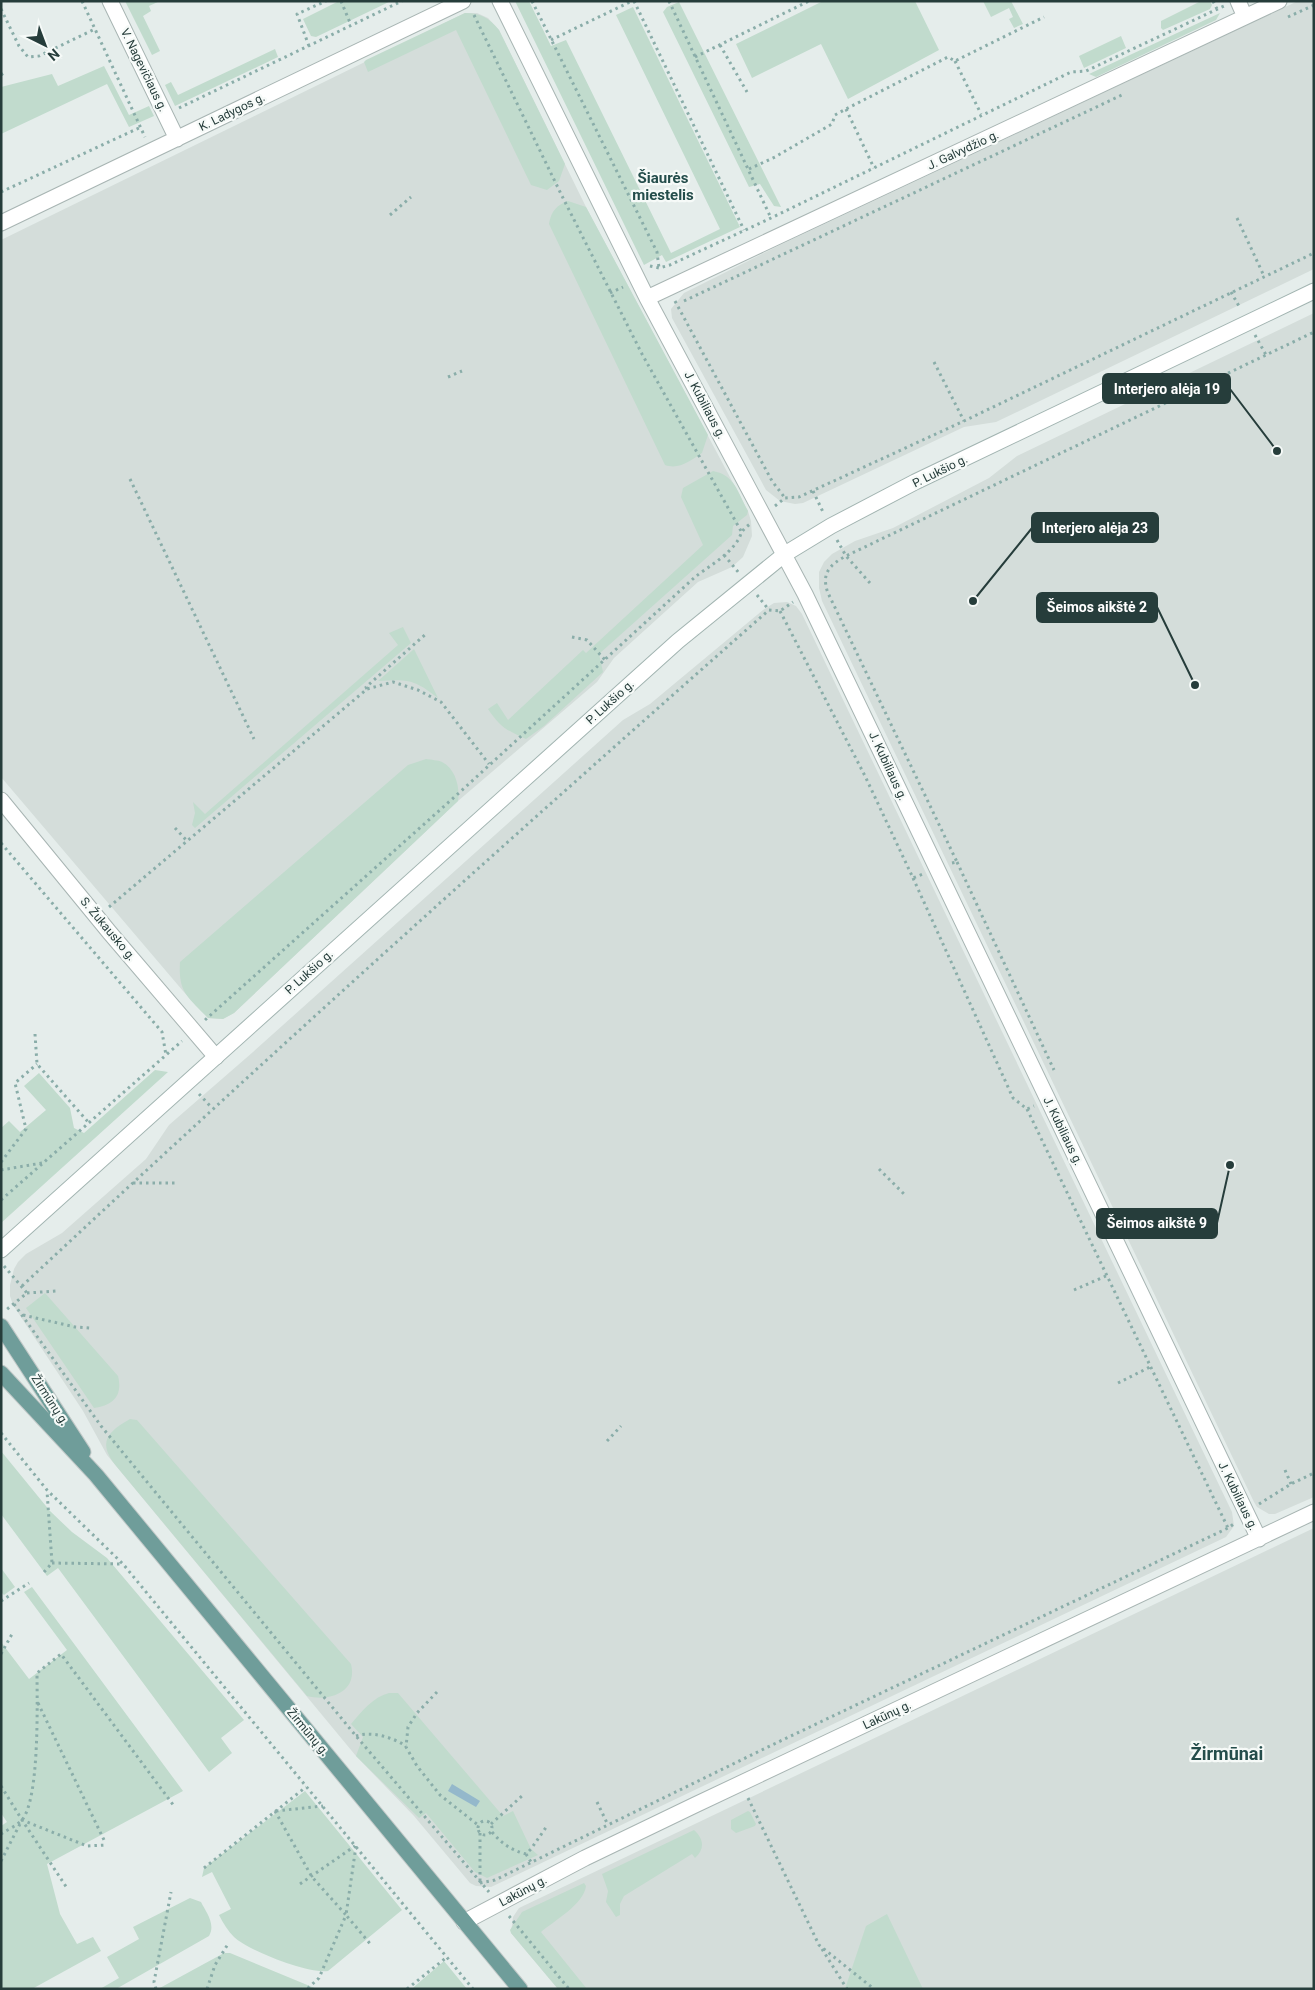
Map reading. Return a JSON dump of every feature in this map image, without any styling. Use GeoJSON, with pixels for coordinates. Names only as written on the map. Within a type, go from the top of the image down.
{"type":"FeatureCollection","features":[{"type":"Feature","properties":{"kind":"main road","name":"Žirmūnų g."},"geometry":{"type":"LineString","coordinates":[[1,1326],[96,1475]]}},
{"type":"Feature","properties":{"kind":"main road","name":"Žirmūnų g."},"geometry":{"type":"LineString","coordinates":[[1,1374],[96,1475],[520,1989]]}},
{"type":"Feature","properties":{"kind":"street","name":"V. Nagevičiaus g."},"geometry":{"type":"LineString","coordinates":[[110,1],[177,139]]}},
{"type":"Feature","properties":{"kind":"street","name":"K. Ladygos g."},"geometry":{"type":"LineString","coordinates":[[1,223],[463,1]]}},
{"type":"Feature","properties":{"kind":"street","name":"J. Kubiliaus g."},"geometry":{"type":"LineString","coordinates":[[500,1],[636,277],[785,554],[877,741],[1258,1539]]}},
{"type":"Feature","properties":{"kind":"street","name":"J. Galvydžio g."},"geometry":{"type":"LineString","coordinates":[[648,298],[1278,1]]}},
{"type":"Feature","properties":{"kind":"street"},"geometry":{"type":"LineString","coordinates":[[1232,3],[1246,17]]}},
{"type":"Feature","properties":{"kind":"street","name":"P. Lukšio g."},"geometry":{"type":"LineString","coordinates":[[1,1250],[678,641],[785,554],[831,526],[915,482],[1314,291]]}},
{"type":"Feature","properties":{"kind":"street","name":"S. Žukausko g."},"geometry":{"type":"LineString","coordinates":[[1,800],[97,917],[216,1056]]}},
{"type":"Feature","properties":{"kind":"street","name":"Lakūnų g."},"geometry":{"type":"LineString","coordinates":[[464,1922],[585,1858],[1314,1512]]}},
{"type":"Feature","properties":{"kind":"path"},"geometry":{"type":"LineString","coordinates":[[82,1],[152,150]]}},
{"type":"Feature","properties":{"kind":"path"},"geometry":{"type":"LineString","coordinates":[[309,46],[297,14],[326,1]]}},
{"type":"Feature","properties":{"kind":"path"},"geometry":{"type":"LineString","coordinates":[[341,1],[351,25]]}},
{"type":"Feature","properties":{"kind":"path"},"geometry":{"type":"LineString","coordinates":[[174,110],[309,46],[392,3],[402,1]]}},
{"type":"Feature","properties":{"kind":"path"},"geometry":{"type":"LineString","coordinates":[[532,1],[657,252],[659,268]]}},
{"type":"Feature","properties":{"kind":"path"},"geometry":{"type":"LineString","coordinates":[[551,40],[633,1],[744,230]]}},
{"type":"Feature","properties":{"kind":"path"},"geometry":{"type":"LineString","coordinates":[[668,1],[771,218]]}},
{"type":"Feature","properties":{"kind":"path"},"geometry":{"type":"LineString","coordinates":[[695,57],[809,1]]}},
{"type":"Feature","properties":{"kind":"path"},"geometry":{"type":"LineString","coordinates":[[1213,1],[1217,9]]}},
{"type":"Feature","properties":{"kind":"path"},"geometry":{"type":"LineString","coordinates":[[610,293],[625,286],[651,266],[659,268],[670,265],[1071,72],[1086,71],[1232,3]]}},
{"type":"Feature","properties":{"kind":"path"},"geometry":{"type":"LineString","coordinates":[[1287,17],[1314,5]]}},
{"type":"Feature","properties":{"kind":"path"},"geometry":{"type":"LineString","coordinates":[[1,10],[19,46],[28,57],[39,56],[95,29]]}},
{"type":"Feature","properties":{"kind":"path"},"geometry":{"type":"LineString","coordinates":[[474,15],[610,293],[741,531]]}},
{"type":"Feature","properties":{"kind":"path"},"geometry":{"type":"LineString","coordinates":[[955,61],[1044,17]]}},
{"type":"Feature","properties":{"kind":"path"},"geometry":{"type":"LineString","coordinates":[[720,45],[747,92]]}},
{"type":"Feature","properties":{"kind":"path"},"geometry":{"type":"LineString","coordinates":[[749,169],[775,157],[832,124],[835,115],[948,57],[955,61],[982,115]]}},
{"type":"Feature","properties":{"kind":"path"},"geometry":{"type":"LineString","coordinates":[[785,498],[772,481],[676,305],[1128,92]]}},
{"type":"Feature","properties":{"kind":"path"},"geometry":{"type":"LineString","coordinates":[[846,109],[874,168]]}},
{"type":"Feature","properties":{"kind":"path"},"geometry":{"type":"LineString","coordinates":[[1,192],[140,127]]}},
{"type":"Feature","properties":{"kind":"path"},"geometry":{"type":"LineString","coordinates":[[390,215],[411,197]]}},
{"type":"Feature","properties":{"kind":"path"},"geometry":{"type":"LineString","coordinates":[[1237,218],[1264,276]]}},
{"type":"Feature","properties":{"kind":"path"},"geometry":{"type":"LineString","coordinates":[[208,1018],[695,577],[724,555],[737,542],[741,531],[785,498],[799,497],[964,421],[1314,253]]}},
{"type":"Feature","properties":{"kind":"path"},"geometry":{"type":"LineString","coordinates":[[906,756],[828,593],[824,582],[827,572],[835,562],[1314,332]]}},
{"type":"Feature","properties":{"kind":"path"},"geometry":{"type":"LineString","coordinates":[[934,362],[964,421]]}},
{"type":"Feature","properties":{"kind":"path"},"geometry":{"type":"LineString","coordinates":[[448,377],[462,371]]}},
{"type":"Feature","properties":{"kind":"path"},"geometry":{"type":"LineString","coordinates":[[130,479],[254,740]]}},
{"type":"Feature","properties":{"kind":"path"},"geometry":{"type":"LineString","coordinates":[[22,1286],[212,1108],[530,820],[769,610],[780,611],[864,776]]}},
{"type":"Feature","properties":{"kind":"path"},"geometry":{"type":"LineString","coordinates":[[367,689],[366,687],[427,633]]}},
{"type":"Feature","properties":{"kind":"path"},"geometry":{"type":"LineString","coordinates":[[572,637],[587,640],[605,660]]}},
{"type":"Feature","properties":{"kind":"path"},"geometry":{"type":"LineString","coordinates":[[97,917],[367,689],[393,682],[418,690],[441,702],[490,764]]}},
{"type":"Feature","properties":{"kind":"path"},"geometry":{"type":"LineString","coordinates":[[175,828],[188,842]]}},
{"type":"Feature","properties":{"kind":"path"},"geometry":{"type":"LineString","coordinates":[[1,843],[162,1032],[166,1055]]}},
{"type":"Feature","properties":{"kind":"path"},"geometry":{"type":"LineString","coordinates":[[1,1200],[194,1031]]}},
{"type":"Feature","properties":{"kind":"path"},"geometry":{"type":"LineString","coordinates":[[35,1034],[37,1064],[89,1122]]}},
{"type":"Feature","properties":{"kind":"path"},"geometry":{"type":"LineString","coordinates":[[1,1162],[26,1130],[15,1083],[37,1064]]}},
{"type":"Feature","properties":{"kind":"path"},"geometry":{"type":"LineString","coordinates":[[1027,1109],[1228,1528]]}},
{"type":"Feature","properties":{"kind":"path"},"geometry":{"type":"LineString","coordinates":[[1,1170],[44,1163]]}},
{"type":"Feature","properties":{"kind":"path"},"geometry":{"type":"LineString","coordinates":[[879,1169],[906,1196]]}},
{"type":"Feature","properties":{"kind":"path"},"geometry":{"type":"LineString","coordinates":[[132,1183],[178,1183]]}},
{"type":"Feature","properties":{"kind":"path"},"geometry":{"type":"LineString","coordinates":[[1,1263],[27,1293]]}},
{"type":"Feature","properties":{"kind":"path"},"geometry":{"type":"LineString","coordinates":[[1074,1290],[1106,1276]]}},
{"type":"Feature","properties":{"kind":"path"},"geometry":{"type":"LineString","coordinates":[[1,1314],[27,1293],[56,1291]]}},
{"type":"Feature","properties":{"kind":"path"},"geometry":{"type":"LineString","coordinates":[[14,1304],[101,1426],[356,1736],[569,1989]]}},
{"type":"Feature","properties":{"kind":"path"},"geometry":{"type":"LineString","coordinates":[[22,1315],[90,1328]]}},
{"type":"Feature","properties":{"kind":"path"},"geometry":{"type":"LineString","coordinates":[[1118,1383],[1150,1367]]}},
{"type":"Feature","properties":{"kind":"path"},"geometry":{"type":"LineString","coordinates":[[607,1441],[621,1426]]}},
{"type":"Feature","properties":{"kind":"path"},"geometry":{"type":"LineString","coordinates":[[1,1433],[47,1490],[122,1564],[473,1989]]}},
{"type":"Feature","properties":{"kind":"path"},"geometry":{"type":"LineString","coordinates":[[1285,1470],[1292,1484]]}},
{"type":"Feature","properties":{"kind":"path"},"geometry":{"type":"LineString","coordinates":[[480,1883],[495,1880],[1228,1528],[1261,1503],[1292,1484],[1314,1474]]}},
{"type":"Feature","properties":{"kind":"path"},"geometry":{"type":"LineString","coordinates":[[44,1572],[52,1563],[47,1490]]}},
{"type":"Feature","properties":{"kind":"path"},"geometry":{"type":"LineString","coordinates":[[52,1563],[122,1564]]}},
{"type":"Feature","properties":{"kind":"path"},"geometry":{"type":"LineString","coordinates":[[1,1601],[29,1583]]}},
{"type":"Feature","properties":{"kind":"path"},"geometry":{"type":"LineString","coordinates":[[1,1654],[12,1634]]}},
{"type":"Feature","properties":{"kind":"path"},"geometry":{"type":"LineString","coordinates":[[1,1861],[30,1801],[38,1702],[37,1673],[62,1654],[174,1806]]}},
{"type":"Feature","properties":{"kind":"path"},"geometry":{"type":"LineString","coordinates":[[406,1747],[408,1727],[437,1692]]}},
{"type":"Feature","properties":{"kind":"path"},"geometry":{"type":"LineString","coordinates":[[38,1702],[104,1840]]}},
{"type":"Feature","properties":{"kind":"path"},"geometry":{"type":"LineString","coordinates":[[356,1736],[366,1733],[378,1735],[399,1742],[406,1747],[417,1766],[440,1796],[478,1825],[480,1833],[480,1883]]}},
{"type":"Feature","properties":{"kind":"path"},"geometry":{"type":"LineString","coordinates":[[741,1784],[819,1945],[847,1989]]}},
{"type":"Feature","properties":{"kind":"path"},"geometry":{"type":"LineString","coordinates":[[1,1786],[67,1888]]}},
{"type":"Feature","properties":{"kind":"path"},"geometry":{"type":"LineString","coordinates":[[204,1868],[306,1787]]}},
{"type":"Feature","properties":{"kind":"path"},"geometry":{"type":"LineString","coordinates":[[491,1824],[523,1795]]}},
{"type":"Feature","properties":{"kind":"path"},"geometry":{"type":"LineString","coordinates":[[282,1797],[286,1802]]}},
{"type":"Feature","properties":{"kind":"path"},"geometry":{"type":"LineString","coordinates":[[597,1802],[608,1825]]}},
{"type":"Feature","properties":{"kind":"path"},"geometry":{"type":"LineString","coordinates":[[275,1811],[323,1806]]}},
{"type":"Feature","properties":{"kind":"path"},"geometry":{"type":"LineString","coordinates":[[275,1811],[312,1877],[372,1946]]}},
{"type":"Feature","properties":{"kind":"path"},"geometry":{"type":"LineString","coordinates":[[1,1834],[22,1820]]}},
{"type":"Feature","properties":{"kind":"path"},"geometry":{"type":"LineString","coordinates":[[22,1820],[87,1846],[106,1845]]}},
{"type":"Feature","properties":{"kind":"path"},"geometry":{"type":"LineString","coordinates":[[478,1825],[486,1821],[491,1824]]}},
{"type":"Feature","properties":{"kind":"path"},"geometry":{"type":"LineString","coordinates":[[491,1824],[492,1832],[502,1843],[513,1850],[526,1854],[531,1862]]}},
{"type":"Feature","properties":{"kind":"path"},"geometry":{"type":"LineString","coordinates":[[526,1854],[532,1849],[547,1826]]}},
{"type":"Feature","properties":{"kind":"path"},"geometry":{"type":"LineString","coordinates":[[480,1833],[485,1836],[492,1832]]}},
{"type":"Feature","properties":{"kind":"path"},"geometry":{"type":"LineString","coordinates":[[300,1884],[356,1846]]}},
{"type":"Feature","properties":{"kind":"path"},"geometry":{"type":"LineString","coordinates":[[307,1989],[319,1978],[346,1915],[356,1846]]}},
{"type":"Feature","properties":{"kind":"path"},"geometry":{"type":"LineString","coordinates":[[156,1989],[154,1982],[171,1892]]}},
{"type":"Feature","properties":{"kind":"path"},"geometry":{"type":"LineString","coordinates":[[207,1989],[215,1965],[228,1944]]}},
{"type":"Feature","properties":{"kind":"path"},"geometry":{"type":"LineString","coordinates":[[819,1945],[874,1989]]}},
{"type":"Feature","properties":{"kind":"path"},"geometry":{"type":"LineString","coordinates":[[407,1989],[447,1956]]}},
{"type":"Feature","properties":{"kind":"shaded area"},"geometry":{"type":"Polygon","coordinates":[[[1298,1],[1314,1],[1314,269],[996,422],[964,427],[803,503],[795,504],[780,501],[766,490],[672,318],[671,309],[684,293],[780,245],[1298,1]]]}},
{"type":"Feature","properties":{"kind":"shaded area"},"geometry":{"type":"Polygon","coordinates":[[[465,13],[477,13],[488,18],[499,30],[586,207],[748,511],[752,536],[743,557],[732,567],[698,582],[614,658],[597,682],[458,801],[234,1013],[223,1019],[208,1018],[1,777],[1,240],[465,13]]]}},
{"type":"Feature","properties":{"kind":"shaded area"},"geometry":{"type":"Polygon","coordinates":[[[1314,313],[1314,1497],[1275,1514],[1269,1514],[1257,1507],[1254,1502],[822,601],[819,588],[819,572],[824,562],[832,554],[855,541],[893,528],[989,478],[1017,456],[1314,313]]]}},
{"type":"Feature","properties":{"kind":"shaded area"},"geometry":{"type":"Polygon","coordinates":[[[787,602],[796,606],[802,614],[1232,1512],[1234,1526],[1226,1537],[491,1887],[476,1886],[470,1883],[414,1816],[356,1756],[107,1455],[83,1411],[13,1305],[10,1296],[10,1285],[14,1269],[26,1254],[62,1233],[146,1159],[169,1125],[623,720],[650,704],[763,610],[774,603],[787,602]]]}},
{"type":"Feature","properties":{"kind":"shaded area"},"geometry":{"type":"Polygon","coordinates":[[[1314,1528],[1314,1989],[558,1989],[511,1933],[513,1917],[519,1908],[1314,1528]]]}},
{"type":"Feature","properties":{"kind":"green space"},"geometry":{"type":"Polygon","coordinates":[[[125,1],[160,1],[149,6],[151,11],[143,16],[160,51],[152,55],[125,1]]]}},
{"type":"Feature","properties":{"kind":"green space"},"geometry":{"type":"Polygon","coordinates":[[[339,1],[391,1],[316,37],[311,36],[303,19],[339,1]]]}},
{"type":"Feature","properties":{"kind":"green space"},"geometry":{"type":"Polygon","coordinates":[[[515,1],[529,1],[551,46],[566,40],[671,253],[720,229],[616,15],[633,7],[740,227],[666,262],[662,255],[644,265],[515,1]]]}},
{"type":"Feature","properties":{"kind":"green space"},"geometry":{"type":"Polygon","coordinates":[[[823,1],[915,1],[939,50],[848,99],[821,44],[752,78],[736,44],[823,1]]]}},
{"type":"Feature","properties":{"kind":"green space"},"geometry":{"type":"Polygon","coordinates":[[[983,1],[1011,1],[1023,24],[1014,28],[1009,19],[1013,17],[1009,8],[991,17],[983,1]]]}},
{"type":"Feature","properties":{"kind":"green space"},"geometry":{"type":"Polygon","coordinates":[[[1201,1],[1210,1],[1212,5],[1210,9],[1163,30],[1161,28],[1161,21],[1201,1]]]}},
{"type":"Feature","properties":{"kind":"green space"},"geometry":{"type":"Polygon","coordinates":[[[679,2],[781,207],[774,206],[760,184],[749,187],[663,12],[667,7],[679,2]]]}},
{"type":"Feature","properties":{"kind":"green space"},"geometry":{"type":"Polygon","coordinates":[[[465,13],[484,17],[499,30],[565,164],[559,181],[547,190],[531,185],[456,30],[368,72],[364,62],[366,60],[465,13]]]}},
{"type":"Feature","properties":{"kind":"green space"},"geometry":{"type":"Polygon","coordinates":[[[1220,13],[1216,20],[1096,77],[1089,74],[1220,13]]]}},
{"type":"Feature","properties":{"kind":"green space"},"geometry":{"type":"Polygon","coordinates":[[[1121,36],[1126,48],[1084,68],[1079,56],[1121,36]]]}},
{"type":"Feature","properties":{"kind":"green space"},"geometry":{"type":"Polygon","coordinates":[[[275,49],[278,57],[175,106],[165,85],[171,82],[178,95],[275,49]]]}},
{"type":"Feature","properties":{"kind":"green space"},"geometry":{"type":"Polygon","coordinates":[[[104,66],[129,115],[149,106],[154,116],[129,127],[107,84],[1,134],[1,87],[52,74],[58,86],[104,66]]]}},
{"type":"Feature","properties":{"kind":"green space"},"geometry":{"type":"Polygon","coordinates":[[[568,201],[586,207],[708,435],[702,453],[680,466],[665,465],[549,224],[555,209],[568,201]]]}},
{"type":"Feature","properties":{"kind":"green space"},"geometry":{"type":"Polygon","coordinates":[[[713,471],[726,476],[731,481],[748,511],[747,515],[733,526],[732,535],[599,654],[603,672],[544,726],[526,739],[504,727],[488,709],[497,703],[508,720],[583,650],[586,653],[703,545],[681,497],[683,488],[713,471]]]}},
{"type":"Feature","properties":{"kind":"green space"},"geometry":{"type":"Polygon","coordinates":[[[403,627],[411,643],[195,828],[192,825],[195,813],[193,802],[205,814],[398,645],[389,633],[403,627]]]}},
{"type":"Feature","properties":{"kind":"green space"},"geometry":{"type":"Polygon","coordinates":[[[414,649],[438,698],[423,687],[404,680],[378,681],[414,649]]]}},
{"type":"Feature","properties":{"kind":"green space"},"geometry":{"type":"Polygon","coordinates":[[[426,759],[442,762],[451,769],[458,785],[458,801],[234,1013],[223,1019],[208,1018],[190,999],[183,988],[180,962],[408,765],[426,759]]]}},
{"type":"Feature","properties":{"kind":"green space"},"geometry":{"type":"Polygon","coordinates":[[[155,1070],[168,1072],[1,1223],[1,1128],[9,1121],[20,1132],[46,1110],[24,1086],[39,1073],[70,1108],[74,1128],[84,1133],[155,1070]]]}},
{"type":"Feature","properties":{"kind":"green space"},"geometry":{"type":"Polygon","coordinates":[[[45,1293],[118,1376],[118,1394],[106,1405],[94,1408],[26,1308],[45,1293]]]}},
{"type":"Feature","properties":{"kind":"green space"},"geometry":{"type":"Polygon","coordinates":[[[130,1419],[137,1420],[351,1664],[352,1674],[350,1682],[340,1693],[325,1697],[307,1696],[117,1467],[108,1452],[107,1440],[115,1429],[130,1419]]]}},
{"type":"Feature","properties":{"kind":"green space"},"geometry":{"type":"Polygon","coordinates":[[[1,1451],[50,1511],[72,1532],[107,1558],[244,1720],[221,1738],[232,1753],[209,1772],[58,1568],[47,1576],[1,1514],[1,1451]]]}},
{"type":"Feature","properties":{"kind":"green space"},"geometry":{"type":"Polygon","coordinates":[[[1,1568],[15,1587],[4,1595],[1,1592],[1,1568]]]}},
{"type":"Feature","properties":{"kind":"green space"},"geometry":{"type":"Polygon","coordinates":[[[32,1587],[183,1791],[47,1864],[60,1914],[77,1944],[93,1937],[101,1951],[32,1989],[1,1989],[1,1826],[7,1822],[1,1813],[1,1642],[29,1679],[67,1650],[24,1592],[32,1587]]]}},
{"type":"Feature","properties":{"kind":"green space"},"geometry":{"type":"Polygon","coordinates":[[[389,1693],[398,1693],[503,1816],[513,1811],[531,1849],[538,1855],[487,1878],[475,1872],[426,1813],[419,1818],[356,1756],[363,1737],[351,1724],[373,1701],[389,1693]]]}},
{"type":"Feature","properties":{"kind":"green space"},"geometry":{"type":"Polygon","coordinates":[[[305,1791],[402,1910],[328,1971],[307,1969],[294,1965],[265,1955],[242,1943],[234,1937],[219,1915],[231,1909],[212,1872],[202,1877],[204,1868],[305,1791]]]}},
{"type":"Feature","properties":{"kind":"green space"},"geometry":{"type":"Polygon","coordinates":[[[748,1811],[756,1824],[755,1826],[736,1833],[731,1829],[731,1820],[748,1811]]]}},
{"type":"Feature","properties":{"kind":"green space"},"geometry":{"type":"Polygon","coordinates":[[[694,1830],[700,1837],[702,1844],[698,1855],[695,1858],[692,1854],[624,1896],[620,1904],[620,1915],[616,1917],[606,1902],[608,1891],[602,1874],[694,1830]]]}},
{"type":"Feature","properties":{"kind":"green space"},"geometry":{"type":"Polygon","coordinates":[[[584,1883],[586,1886],[584,1893],[574,1906],[541,1932],[587,1989],[558,1989],[510,1930],[522,1912],[584,1883]]]}},
{"type":"Feature","properties":{"kind":"green space"},"geometry":{"type":"Polygon","coordinates":[[[190,1898],[201,1902],[208,1914],[211,1923],[209,1936],[116,1989],[100,1989],[119,1978],[107,1957],[139,1939],[133,1927],[190,1898]]]}},
{"type":"Feature","properties":{"kind":"green space"},"geometry":{"type":"Polygon","coordinates":[[[887,1914],[923,1989],[845,1989],[866,1926],[887,1914]]]}},
{"type":"Feature","properties":{"kind":"green space"},"geometry":{"type":"Polygon","coordinates":[[[224,1953],[230,1953],[317,1989],[158,1989],[224,1953]]]}},
{"type":"Feature","properties":{"kind":"green space"},"geometry":{"type":"Polygon","coordinates":[[[444,1961],[467,1989],[412,1989],[415,1986],[444,1961]]]}},
{"type":"Feature","properties":{"kind":"water"},"geometry":{"type":"Polygon","coordinates":[[[452,1784],[480,1801],[476,1807],[448,1791],[452,1784]]]}},
{"type":"Feature","properties":{"kind":"place","name":"Interjero alėja 19"},"geometry":{"type":"Point","coordinates":[1277,451]}},
{"type":"Feature","properties":{"kind":"place","name":"Interjero alėja 23"},"geometry":{"type":"Point","coordinates":[973,601]}},
{"type":"Feature","properties":{"kind":"place","name":"Šeimos aikštė 2"},"geometry":{"type":"Point","coordinates":[1195,685]}},
{"type":"Feature","properties":{"kind":"place","name":"Šeimos aikštė 9"},"geometry":{"type":"Point","coordinates":[1230,1165]}},
{"type":"Feature","properties":{"kind":"district","name":"Šiaurės miestelis"},"geometry":{"type":"Point","coordinates":[663,186]}},
{"type":"Feature","properties":{"kind":"district","name":"Žirmūnai"},"geometry":{"type":"Point","coordinates":[1227,1754]}}]}
